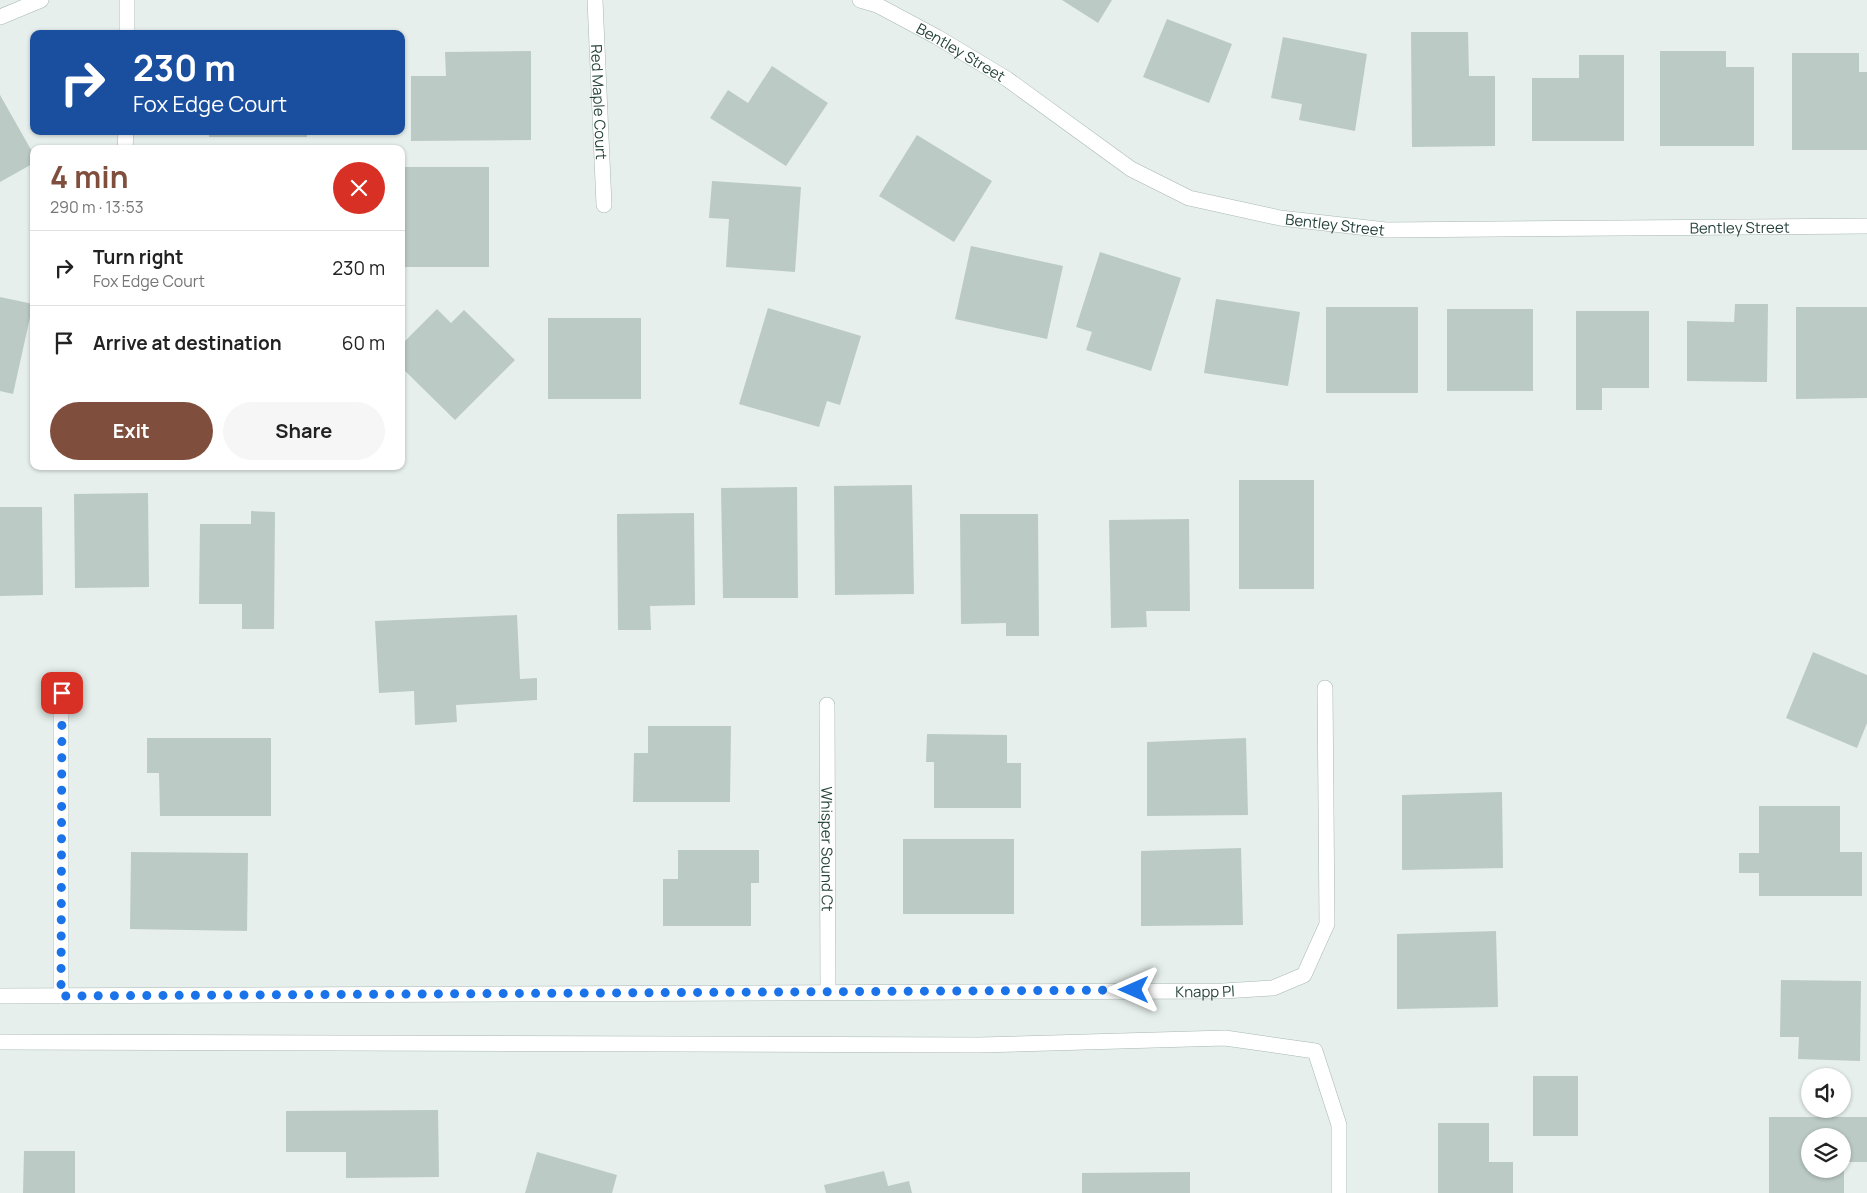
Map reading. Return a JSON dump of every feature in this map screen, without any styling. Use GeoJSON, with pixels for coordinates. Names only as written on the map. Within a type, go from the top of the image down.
{"type":"FeatureCollection","features":[{"type":"Feature","properties":{"kind":"street"},"geometry":{"type":"LineString","coordinates":[[0,17],[41,0]]}},
{"type":"Feature","properties":{"kind":"street"},"geometry":{"type":"LineString","coordinates":[[127,0],[127,30]]}},
{"type":"Feature","properties":{"kind":"street","name":"Red Maple Court"},"geometry":{"type":"LineString","coordinates":[[595,0],[604,205]]}},
{"type":"Feature","properties":{"kind":"street","name":"Bentley Street"},"geometry":{"type":"LineString","coordinates":[[860,0],[877,5],[937,37],[1006,80],[1131,169],[1189,198],[1280,218],[1386,230],[1867,226]]}},
{"type":"Feature","properties":{"kind":"street","name":"Knapp Pl"},"geometry":{"type":"LineString","coordinates":[[0,996],[1223,991],[1273,988],[1304,975],[1327,924],[1325,688]]}},
{"type":"Feature","properties":{"kind":"street"},"geometry":{"type":"LineString","coordinates":[[61,996],[62,693]]}},
{"type":"Feature","properties":{"kind":"street","name":"Whisper Sound Ct"},"geometry":{"type":"LineString","coordinates":[[827,705],[828,992]]}},
{"type":"Feature","properties":{"kind":"street"},"geometry":{"type":"LineString","coordinates":[[0,1042],[979,1045],[1225,1038],[1315,1051],[1339,1125],[1339,1193]]}},
{"type":"Feature","properties":{"kind":"building"},"geometry":{"type":"Polygon","coordinates":[[[1062,0],[1112,0],[1098,23],[1062,0]]]}},
{"type":"Feature","properties":{"kind":"building"},"geometry":{"type":"Polygon","coordinates":[[[1167,19],[1232,44],[1209,103],[1143,77],[1167,19]]]}},
{"type":"Feature","properties":{"kind":"building"},"geometry":{"type":"Polygon","coordinates":[[[1411,32],[1468,32],[1469,76],[1495,76],[1495,146],[1412,147],[1411,32]]]}},
{"type":"Feature","properties":{"kind":"building"},"geometry":{"type":"Polygon","coordinates":[[[1283,37],[1367,54],[1355,131],[1299,120],[1302,104],[1271,98],[1283,37]]]}},
{"type":"Feature","properties":{"kind":"building"},"geometry":{"type":"Polygon","coordinates":[[[531,51],[531,140],[411,141],[411,76],[446,76],[445,52],[531,51]]]}},
{"type":"Feature","properties":{"kind":"building"},"geometry":{"type":"Polygon","coordinates":[[[1660,51],[1726,51],[1726,67],[1754,67],[1754,146],[1660,146],[1660,51]]]}},
{"type":"Feature","properties":{"kind":"building"},"geometry":{"type":"Polygon","coordinates":[[[1792,53],[1859,53],[1859,72],[1867,72],[1867,150],[1792,150],[1792,53]]]}},
{"type":"Feature","properties":{"kind":"building"},"geometry":{"type":"Polygon","coordinates":[[[1579,55],[1624,55],[1624,141],[1532,141],[1532,78],[1579,78],[1579,55]]]}},
{"type":"Feature","properties":{"kind":"building"},"geometry":{"type":"Polygon","coordinates":[[[772,66],[828,103],[786,166],[710,118],[728,90],[748,103],[772,66]]]}},
{"type":"Feature","properties":{"kind":"building"},"geometry":{"type":"Polygon","coordinates":[[[0,95],[30,148],[30,165],[0,182],[0,95]]]}},
{"type":"Feature","properties":{"kind":"building"},"geometry":{"type":"Polygon","coordinates":[[[209,135],[307,135],[307,137],[209,137],[209,135]]]}},
{"type":"Feature","properties":{"kind":"building"},"geometry":{"type":"Polygon","coordinates":[[[917,135],[992,181],[954,242],[879,196],[917,135]]]}},
{"type":"Feature","properties":{"kind":"building"},"geometry":{"type":"Polygon","coordinates":[[[405,167],[489,167],[489,267],[405,267],[405,167]]]}},
{"type":"Feature","properties":{"kind":"building"},"geometry":{"type":"Polygon","coordinates":[[[712,181],[801,187],[795,272],[726,267],[729,219],[709,218],[712,181]]]}},
{"type":"Feature","properties":{"kind":"building"},"geometry":{"type":"Polygon","coordinates":[[[971,246],[1063,266],[1047,339],[955,319],[971,246]]]}},
{"type":"Feature","properties":{"kind":"building"},"geometry":{"type":"Polygon","coordinates":[[[1100,252],[1181,278],[1151,371],[1086,350],[1092,332],[1076,327],[1100,252]]]}},
{"type":"Feature","properties":{"kind":"building"},"geometry":{"type":"Polygon","coordinates":[[[0,297],[30,303],[30,318],[13,394],[0,391],[0,297]]]}},
{"type":"Feature","properties":{"kind":"building"},"geometry":{"type":"Polygon","coordinates":[[[1216,299],[1300,312],[1288,386],[1204,373],[1216,299]]]}},
{"type":"Feature","properties":{"kind":"building"},"geometry":{"type":"Polygon","coordinates":[[[1735,304],[1768,304],[1767,382],[1687,381],[1687,321],[1734,322],[1735,304]]]}},
{"type":"Feature","properties":{"kind":"building"},"geometry":{"type":"Polygon","coordinates":[[[1326,307],[1418,307],[1418,393],[1326,393],[1326,307]]]}},
{"type":"Feature","properties":{"kind":"building"},"geometry":{"type":"Polygon","coordinates":[[[1796,307],[1867,307],[1867,398],[1796,399],[1796,307]]]}},
{"type":"Feature","properties":{"kind":"building"},"geometry":{"type":"Polygon","coordinates":[[[768,308],[861,336],[840,405],[827,401],[819,427],[739,404],[768,308]]]}},
{"type":"Feature","properties":{"kind":"building"},"geometry":{"type":"Polygon","coordinates":[[[437,309],[451,323],[464,310],[515,360],[455,420],[405,371],[405,341],[437,309]]]}},
{"type":"Feature","properties":{"kind":"building"},"geometry":{"type":"Polygon","coordinates":[[[1447,309],[1533,309],[1533,391],[1447,391],[1447,309]]]}},
{"type":"Feature","properties":{"kind":"building"},"geometry":{"type":"Polygon","coordinates":[[[1576,311],[1649,311],[1649,388],[1602,388],[1602,410],[1576,410],[1576,311]]]}},
{"type":"Feature","properties":{"kind":"building"},"geometry":{"type":"Polygon","coordinates":[[[548,318],[641,318],[641,399],[548,399],[548,318]]]}},
{"type":"Feature","properties":{"kind":"building"},"geometry":{"type":"Polygon","coordinates":[[[1239,480],[1314,480],[1314,589],[1239,589],[1239,480]]]}},
{"type":"Feature","properties":{"kind":"building"},"geometry":{"type":"Polygon","coordinates":[[[912,485],[914,594],[835,595],[834,486],[912,485]]]}},
{"type":"Feature","properties":{"kind":"building"},"geometry":{"type":"Polygon","coordinates":[[[797,487],[798,598],[723,598],[721,488],[797,487]]]}},
{"type":"Feature","properties":{"kind":"building"},"geometry":{"type":"Polygon","coordinates":[[[148,493],[149,587],[75,588],[74,494],[148,493]]]}},
{"type":"Feature","properties":{"kind":"building"},"geometry":{"type":"Polygon","coordinates":[[[0,507],[42,507],[43,595],[0,596],[0,507]]]}},
{"type":"Feature","properties":{"kind":"building"},"geometry":{"type":"Polygon","coordinates":[[[251,511],[275,512],[274,629],[242,629],[242,604],[199,604],[200,524],[251,524],[251,511]]]}},
{"type":"Feature","properties":{"kind":"building"},"geometry":{"type":"Polygon","coordinates":[[[694,513],[695,605],[650,606],[651,630],[618,630],[617,514],[694,513]]]}},
{"type":"Feature","properties":{"kind":"building"},"geometry":{"type":"Polygon","coordinates":[[[960,514],[1038,514],[1039,636],[1006,636],[1006,623],[961,624],[960,514]]]}},
{"type":"Feature","properties":{"kind":"building"},"geometry":{"type":"Polygon","coordinates":[[[1189,519],[1190,611],[1146,611],[1147,627],[1111,628],[1109,520],[1189,519]]]}},
{"type":"Feature","properties":{"kind":"building"},"geometry":{"type":"Polygon","coordinates":[[[517,615],[520,679],[537,678],[537,700],[456,705],[457,722],[415,725],[414,691],[379,693],[375,621],[517,615]]]}},
{"type":"Feature","properties":{"kind":"building"},"geometry":{"type":"Polygon","coordinates":[[[1813,652],[1867,675],[1867,723],[1857,748],[1786,718],[1813,652]]]}},
{"type":"Feature","properties":{"kind":"building"},"geometry":{"type":"Polygon","coordinates":[[[648,726],[731,726],[730,802],[633,802],[634,753],[648,753],[648,726]]]}},
{"type":"Feature","properties":{"kind":"building"},"geometry":{"type":"Polygon","coordinates":[[[927,734],[1007,735],[1007,763],[1021,763],[1021,808],[934,808],[934,762],[926,762],[927,734]]]}},
{"type":"Feature","properties":{"kind":"building"},"geometry":{"type":"Polygon","coordinates":[[[147,738],[271,738],[271,816],[160,816],[159,773],[147,773],[147,738]]]}},
{"type":"Feature","properties":{"kind":"building"},"geometry":{"type":"Polygon","coordinates":[[[1246,738],[1248,815],[1147,816],[1147,742],[1246,738]]]}},
{"type":"Feature","properties":{"kind":"building"},"geometry":{"type":"Polygon","coordinates":[[[1502,792],[1503,868],[1402,870],[1402,795],[1502,792]]]}},
{"type":"Feature","properties":{"kind":"building"},"geometry":{"type":"Polygon","coordinates":[[[1759,806],[1840,806],[1840,852],[1862,852],[1862,896],[1759,896],[1759,873],[1739,873],[1739,853],[1759,853],[1759,806]]]}},
{"type":"Feature","properties":{"kind":"building"},"geometry":{"type":"Polygon","coordinates":[[[903,839],[1014,839],[1014,914],[903,914],[903,839]]]}},
{"type":"Feature","properties":{"kind":"building"},"geometry":{"type":"Polygon","coordinates":[[[1241,848],[1243,925],[1141,926],[1141,851],[1241,848]]]}},
{"type":"Feature","properties":{"kind":"building"},"geometry":{"type":"Polygon","coordinates":[[[678,850],[759,850],[759,883],[751,883],[751,926],[663,926],[663,879],[678,879],[678,850]]]}},
{"type":"Feature","properties":{"kind":"building"},"geometry":{"type":"Polygon","coordinates":[[[131,852],[248,853],[247,931],[130,929],[131,852]]]}},
{"type":"Feature","properties":{"kind":"building"},"geometry":{"type":"Polygon","coordinates":[[[1496,931],[1498,1007],[1397,1009],[1397,934],[1496,931]]]}},
{"type":"Feature","properties":{"kind":"building"},"geometry":{"type":"Polygon","coordinates":[[[1781,980],[1861,981],[1860,1061],[1798,1059],[1799,1037],[1780,1037],[1781,980]]]}},
{"type":"Feature","properties":{"kind":"building"},"geometry":{"type":"Polygon","coordinates":[[[1533,1076],[1578,1076],[1578,1136],[1533,1136],[1533,1076]]]}},
{"type":"Feature","properties":{"kind":"building"},"geometry":{"type":"Polygon","coordinates":[[[438,1110],[439,1177],[346,1178],[346,1152],[286,1152],[286,1111],[438,1110]]]}},
{"type":"Feature","properties":{"kind":"building"},"geometry":{"type":"Polygon","coordinates":[[[1769,1117],[1867,1117],[1867,1162],[1851,1162],[1851,1128],[1801,1128],[1801,1178],[1844,1178],[1844,1193],[1769,1193],[1769,1117]]]}},
{"type":"Feature","properties":{"kind":"building"},"geometry":{"type":"Polygon","coordinates":[[[1438,1123],[1489,1123],[1489,1162],[1513,1162],[1513,1193],[1438,1193],[1438,1123]]]}},
{"type":"Feature","properties":{"kind":"building"},"geometry":{"type":"Polygon","coordinates":[[[24,1151],[75,1151],[75,1193],[23,1193],[24,1151]]]}},
{"type":"Feature","properties":{"kind":"building"},"geometry":{"type":"Polygon","coordinates":[[[537,1152],[617,1175],[612,1193],[525,1193],[537,1152]]]}},
{"type":"Feature","properties":{"kind":"building"},"geometry":{"type":"Polygon","coordinates":[[[884,1171],[888,1186],[909,1181],[912,1193],[826,1193],[824,1185],[884,1171]]]}},
{"type":"Feature","properties":{"kind":"building"},"geometry":{"type":"Polygon","coordinates":[[[1190,1172],[1190,1193],[1082,1193],[1082,1173],[1190,1172]]]}},
{"type":"Feature","properties":{"kind":"route"},"geometry":{"type":"LineString","coordinates":[[62,693],[61,996],[1134,990]]}}]}
